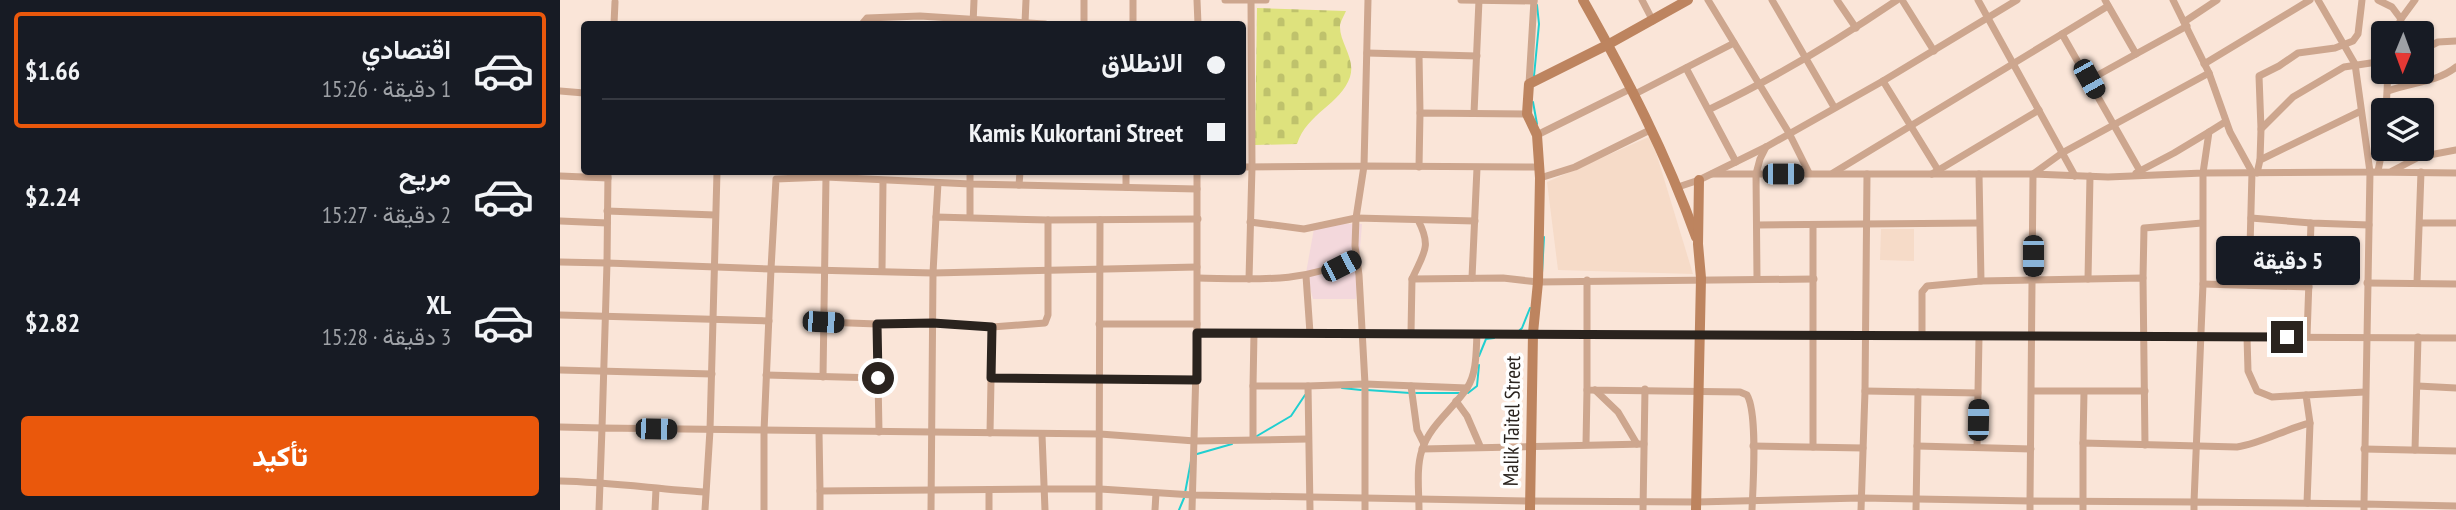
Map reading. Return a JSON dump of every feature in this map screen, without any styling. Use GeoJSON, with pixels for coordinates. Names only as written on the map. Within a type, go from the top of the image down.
{"type":"FeatureCollection","features":[{"type":"Feature","properties":{"kind":"main road"},"geometry":{"type":"LineString","coordinates":[[1583,0],[1653,129],[1699,244]]}},
{"type":"Feature","properties":{"kind":"main road"},"geometry":{"type":"LineString","coordinates":[[1527,114],[1529,84],[1653,21],[1688,0]]}},
{"type":"Feature","properties":{"kind":"main road","name":"Malik Taitel Street"},"geometry":{"type":"LineString","coordinates":[[1527,114],[1536,135],[1539,173],[1530,505]]}},
{"type":"Feature","properties":{"kind":"main road"},"geometry":{"type":"LineString","coordinates":[[1696,506],[1701,278],[1699,180]]}},
{"type":"Feature","properties":{"kind":"street"},"geometry":{"type":"LineString","coordinates":[[973,21],[974,0]]}},
{"type":"Feature","properties":{"kind":"street"},"geometry":{"type":"LineString","coordinates":[[1025,21],[1026,0]]}},
{"type":"Feature","properties":{"kind":"street"},"geometry":{"type":"LineString","coordinates":[[1084,0],[1084,21]]}},
{"type":"Feature","properties":{"kind":"street"},"geometry":{"type":"LineString","coordinates":[[1133,0],[1133,21]]}},
{"type":"Feature","properties":{"kind":"street"},"geometry":{"type":"LineString","coordinates":[[1197,0],[1198,21]]}},
{"type":"Feature","properties":{"kind":"street"},"geometry":{"type":"LineString","coordinates":[[1227,0],[1266,0]]}},
{"type":"Feature","properties":{"kind":"street"},"geometry":{"type":"LineString","coordinates":[[1249,279],[1252,167],[1247,53],[1251,0]]}},
{"type":"Feature","properties":{"kind":"street"},"geometry":{"type":"LineString","coordinates":[[1365,510],[1365,384],[1356,218],[1364,166],[1368,0]]}},
{"type":"Feature","properties":{"kind":"street"},"geometry":{"type":"LineString","coordinates":[[1461,0],[1534,0],[1529,84]]}},
{"type":"Feature","properties":{"kind":"street"},"geometry":{"type":"LineString","coordinates":[[1642,0],[1653,21]]}},
{"type":"Feature","properties":{"kind":"street"},"geometry":{"type":"LineString","coordinates":[[1708,0],[1810,173]]}},
{"type":"Feature","properties":{"kind":"street"},"geometry":{"type":"LineString","coordinates":[[1772,0],[1834,107]]}},
{"type":"Feature","properties":{"kind":"street"},"geometry":{"type":"LineString","coordinates":[[1837,0],[1856,28]]}},
{"type":"Feature","properties":{"kind":"street"},"geometry":{"type":"LineString","coordinates":[[1710,109],[1807,59],[1899,0],[1934,51]]}},
{"type":"Feature","properties":{"kind":"street"},"geometry":{"type":"LineString","coordinates":[[1978,0],[2075,176]]}},
{"type":"Feature","properties":{"kind":"street"},"geometry":{"type":"LineString","coordinates":[[1678,187],[1699,180],[1766,147],[1883,81],[2017,0]]}},
{"type":"Feature","properties":{"kind":"street"},"geometry":{"type":"LineString","coordinates":[[2174,0],[2209,73],[2225,122],[2255,173]]}},
{"type":"Feature","properties":{"kind":"street"},"geometry":{"type":"LineString","coordinates":[[2089,79],[2185,24],[2217,0]]}},
{"type":"Feature","properties":{"kind":"street"},"geometry":{"type":"LineString","coordinates":[[2204,64],[2310,0]]}},
{"type":"Feature","properties":{"kind":"street"},"geometry":{"type":"LineString","coordinates":[[2318,0],[2355,64],[2365,139],[2374,172]]}},
{"type":"Feature","properties":{"kind":"street"},"geometry":{"type":"LineString","coordinates":[[2249,285],[2251,218],[2255,173],[2260,160],[2260,74],[2304,50],[2328,50],[2353,41],[2358,34],[2362,0]]}},
{"type":"Feature","properties":{"kind":"street"},"geometry":{"type":"LineString","coordinates":[[2378,0],[2392,7],[2401,19],[2415,0]]}},
{"type":"Feature","properties":{"kind":"street"},"geometry":{"type":"LineString","coordinates":[[1474,113],[1479,1]]}},
{"type":"Feature","properties":{"kind":"street"},"geometry":{"type":"LineString","coordinates":[[614,21],[615,2]]}},
{"type":"Feature","properties":{"kind":"street"},"geometry":{"type":"LineString","coordinates":[[1833,174],[2013,61],[2062,34],[2106,3],[2136,54]]}},
{"type":"Feature","properties":{"kind":"street"},"geometry":{"type":"LineString","coordinates":[[864,21],[876,16],[920,16],[964,21]]}},
{"type":"Feature","properties":{"kind":"street"},"geometry":{"type":"LineString","coordinates":[[2062,34],[2140,171]]}},
{"type":"Feature","properties":{"kind":"street"},"geometry":{"type":"LineString","coordinates":[[2434,44],[2456,41]]}},
{"type":"Feature","properties":{"kind":"street"},"geometry":{"type":"LineString","coordinates":[[1536,135],[1686,68],[1734,43]]}},
{"type":"Feature","properties":{"kind":"street"},"geometry":{"type":"LineString","coordinates":[[1367,53],[1476,56]]}},
{"type":"Feature","properties":{"kind":"street"},"geometry":{"type":"LineString","coordinates":[[1419,55],[1419,167]]}},
{"type":"Feature","properties":{"kind":"street"},"geometry":{"type":"LineString","coordinates":[[2261,129],[2292,97],[2344,67],[2371,62]]}},
{"type":"Feature","properties":{"kind":"street"},"geometry":{"type":"LineString","coordinates":[[1686,68],[1736,162]]}},
{"type":"Feature","properties":{"kind":"street"},"geometry":{"type":"LineString","coordinates":[[2388,91],[2401,85],[2440,78],[2455,71]]}},
{"type":"Feature","properties":{"kind":"street"},"geometry":{"type":"LineString","coordinates":[[2033,174],[2062,153],[2209,73]]}},
{"type":"Feature","properties":{"kind":"street"},"geometry":{"type":"LineString","coordinates":[[1883,81],[1934,172]]}},
{"type":"Feature","properties":{"kind":"street"},"geometry":{"type":"LineString","coordinates":[[2387,98],[2388,84]]}},
{"type":"Feature","properties":{"kind":"street"},"geometry":{"type":"LineString","coordinates":[[560,90],[581,93]]}},
{"type":"Feature","properties":{"kind":"street"},"geometry":{"type":"LineString","coordinates":[[1934,172],[2039,110]]}},
{"type":"Feature","properties":{"kind":"street"},"geometry":{"type":"LineString","coordinates":[[2260,160],[2361,111]]}},
{"type":"Feature","properties":{"kind":"street"},"geometry":{"type":"LineString","coordinates":[[1420,113],[1527,114]]}},
{"type":"Feature","properties":{"kind":"street"},"geometry":{"type":"LineString","coordinates":[[2125,176],[2140,171],[2225,122]]}},
{"type":"Feature","properties":{"kind":"street"},"geometry":{"type":"LineString","coordinates":[[1246,167],[1477,168],[1539,173],[1575,167],[1653,129]]}},
{"type":"Feature","properties":{"kind":"street"},"geometry":{"type":"LineString","coordinates":[[2194,506],[2203,284],[2203,173],[2209,132]]}},
{"type":"Feature","properties":{"kind":"street"},"geometry":{"type":"LineString","coordinates":[[2365,139],[2371,139]]}},
{"type":"Feature","properties":{"kind":"street"},"geometry":{"type":"LineString","coordinates":[[1757,278],[1756,174],[1766,147]]}},
{"type":"Feature","properties":{"kind":"street"},"geometry":{"type":"LineString","coordinates":[[2391,172],[2419,158],[2456,150]]}},
{"type":"Feature","properties":{"kind":"street"},"geometry":{"type":"LineString","coordinates":[[2364,507],[2369,225],[2377,161]]}},
{"type":"Feature","properties":{"kind":"street"},"geometry":{"type":"LineString","coordinates":[[1472,278],[1477,168]]}},
{"type":"Feature","properties":{"kind":"street"},"geometry":{"type":"LineString","coordinates":[[1712,174],[1934,172],[2125,176],[2203,173],[2456,173]]}},
{"type":"Feature","properties":{"kind":"street"},"geometry":{"type":"LineString","coordinates":[[2417,283],[2421,172]]}},
{"type":"Feature","properties":{"kind":"street"},"geometry":{"type":"LineString","coordinates":[[1861,510],[1867,174]]}},
{"type":"Feature","properties":{"kind":"street"},"geometry":{"type":"LineString","coordinates":[[1979,174],[1980,281]]}},
{"type":"Feature","properties":{"kind":"street"},"geometry":{"type":"LineString","coordinates":[[2030,510],[2033,174]]}},
{"type":"Feature","properties":{"kind":"street"},"geometry":{"type":"LineString","coordinates":[[560,176],[608,175],[599,510]]}},
{"type":"Feature","properties":{"kind":"street"},"geometry":{"type":"LineString","coordinates":[[705,510],[712,374],[717,175]]}},
{"type":"Feature","properties":{"kind":"street"},"geometry":{"type":"LineString","coordinates":[[764,510],[764,430],[776,175],[938,183],[1197,190]]}},
{"type":"Feature","properties":{"kind":"street"},"geometry":{"type":"LineString","coordinates":[[913,175],[913,181]]}},
{"type":"Feature","properties":{"kind":"street"},"geometry":{"type":"LineString","coordinates":[[970,175],[970,217]]}},
{"type":"Feature","properties":{"kind":"street"},"geometry":{"type":"LineString","coordinates":[[1019,185],[1020,175]]}},
{"type":"Feature","properties":{"kind":"street"},"geometry":{"type":"LineString","coordinates":[[1126,175],[1126,187]]}},
{"type":"Feature","properties":{"kind":"street"},"geometry":{"type":"LineString","coordinates":[[1192,510],[1197,380],[1197,175]]}},
{"type":"Feature","properties":{"kind":"street"},"geometry":{"type":"LineString","coordinates":[[2088,279],[2090,176]]}},
{"type":"Feature","properties":{"kind":"street"},"geometry":{"type":"LineString","coordinates":[[823,377],[827,177]]}},
{"type":"Feature","properties":{"kind":"street"},"geometry":{"type":"LineString","coordinates":[[882,271],[883,181]]}},
{"type":"Feature","properties":{"kind":"street"},"geometry":{"type":"LineString","coordinates":[[930,510],[933,272],[938,183]]}},
{"type":"Feature","properties":{"kind":"street"},"geometry":{"type":"LineString","coordinates":[[607,211],[715,215]]}},
{"type":"Feature","properties":{"kind":"street"},"geometry":{"type":"LineString","coordinates":[[936,217],[1048,220],[1198,219]]}},
{"type":"Feature","properties":{"kind":"street"},"geometry":{"type":"LineString","coordinates":[[1251,222],[1304,229],[1356,218],[1475,221]]}},
{"type":"Feature","properties":{"kind":"street"},"geometry":{"type":"LineString","coordinates":[[2251,218],[2369,225]]}},
{"type":"Feature","properties":{"kind":"street"},"geometry":{"type":"LineString","coordinates":[[823,322],[933,323],[992,327],[1042,325],[1046,322],[1048,220]]}},
{"type":"Feature","properties":{"kind":"street"},"geometry":{"type":"LineString","coordinates":[[1099,510],[1100,220]]}},
{"type":"Feature","properties":{"kind":"street"},"geometry":{"type":"LineString","coordinates":[[1411,332],[1412,278],[1427,237],[1418,220]]}},
{"type":"Feature","properties":{"kind":"street"},"geometry":{"type":"LineString","coordinates":[[560,221],[607,223]]}},
{"type":"Feature","properties":{"kind":"street"},"geometry":{"type":"LineString","coordinates":[[1757,225],[1979,223]]}},
{"type":"Feature","properties":{"kind":"street"},"geometry":{"type":"LineString","coordinates":[[2145,444],[2144,228],[2202,223]]}},
{"type":"Feature","properties":{"kind":"street"},"geometry":{"type":"LineString","coordinates":[[2307,337],[2311,223]]}},
{"type":"Feature","properties":{"kind":"street"},"geometry":{"type":"LineString","coordinates":[[2420,223],[2456,223]]}},
{"type":"Feature","properties":{"kind":"street"},"geometry":{"type":"LineString","coordinates":[[1813,225],[1813,447]]}},
{"type":"Feature","properties":{"kind":"street"},"geometry":{"type":"LineString","coordinates":[[1198,278],[1307,276],[1341,266],[1357,257]]}},
{"type":"Feature","properties":{"kind":"street"},"geometry":{"type":"LineString","coordinates":[[560,262],[933,272],[1099,271],[1198,267]]}},
{"type":"Feature","properties":{"kind":"street"},"geometry":{"type":"LineString","coordinates":[[1307,276],[1310,333]]}},
{"type":"Feature","properties":{"kind":"street"},"geometry":{"type":"LineString","coordinates":[[1412,278],[1538,282],[1701,278],[1814,279]]}},
{"type":"Feature","properties":{"kind":"street"},"geometry":{"type":"LineString","coordinates":[[1922,336],[1922,292],[1924,287],[1932,284],[2143,278]]}},
{"type":"Feature","properties":{"kind":"street"},"geometry":{"type":"LineString","coordinates":[[1586,444],[1591,390],[1587,280]]}},
{"type":"Feature","properties":{"kind":"street"},"geometry":{"type":"LineString","coordinates":[[2367,283],[2456,284]]}},
{"type":"Feature","properties":{"kind":"street"},"geometry":{"type":"LineString","coordinates":[[2203,284],[2309,287]]}},
{"type":"Feature","properties":{"kind":"street"},"geometry":{"type":"LineString","coordinates":[[560,315],[769,321]]}},
{"type":"Feature","properties":{"kind":"street"},"geometry":{"type":"LineString","coordinates":[[877,324],[878,432]]}},
{"type":"Feature","properties":{"kind":"street"},"geometry":{"type":"LineString","coordinates":[[1099,324],[1197,324]]}},
{"type":"Feature","properties":{"kind":"street"},"geometry":{"type":"LineString","coordinates":[[990,433],[992,327]]}},
{"type":"Feature","properties":{"kind":"street"},"geometry":{"type":"LineString","coordinates":[[1197,333],[2456,338]]}},
{"type":"Feature","properties":{"kind":"street"},"geometry":{"type":"LineString","coordinates":[[1253,439],[1254,333]]}},
{"type":"Feature","properties":{"kind":"street"},"geometry":{"type":"LineString","coordinates":[[1423,447],[1467,388],[1474,365],[1478,334]]}},
{"type":"Feature","properties":{"kind":"street"},"geometry":{"type":"LineString","coordinates":[[1977,447],[1979,337]]}},
{"type":"Feature","properties":{"kind":"street"},"geometry":{"type":"LineString","coordinates":[[2248,337],[2248,370],[2258,391],[2272,397],[2365,393]]}},
{"type":"Feature","properties":{"kind":"street"},"geometry":{"type":"LineString","coordinates":[[2415,450],[2418,337]]}},
{"type":"Feature","properties":{"kind":"street"},"geometry":{"type":"LineString","coordinates":[[560,370],[712,374]]}},
{"type":"Feature","properties":{"kind":"street"},"geometry":{"type":"LineString","coordinates":[[766,375],[878,378]]}},
{"type":"Feature","properties":{"kind":"street"},"geometry":{"type":"LineString","coordinates":[[991,378],[1197,380]]}},
{"type":"Feature","properties":{"kind":"street"},"geometry":{"type":"LineString","coordinates":[[1253,386],[1365,384],[1467,388]]}},
{"type":"Feature","properties":{"kind":"street"},"geometry":{"type":"LineString","coordinates":[[1308,386],[1310,510]]}},
{"type":"Feature","properties":{"kind":"street"},"geometry":{"type":"LineString","coordinates":[[1412,386],[1423,447],[1419,510]]}},
{"type":"Feature","properties":{"kind":"street"},"geometry":{"type":"LineString","coordinates":[[2418,386],[2456,388]]}},
{"type":"Feature","properties":{"kind":"street"},"geometry":{"type":"LineString","coordinates":[[1643,506],[1641,444],[1645,389]]}},
{"type":"Feature","properties":{"kind":"street"},"geometry":{"type":"LineString","coordinates":[[1591,390],[1740,392],[1747,395],[1750,400],[1753,446],[1752,506]]}},
{"type":"Feature","properties":{"kind":"street"},"geometry":{"type":"LineString","coordinates":[[1591,390],[1618,412],[1641,444]]}},
{"type":"Feature","properties":{"kind":"street"},"geometry":{"type":"LineString","coordinates":[[1865,391],[1978,393]]}},
{"type":"Feature","properties":{"kind":"street"},"geometry":{"type":"LineString","coordinates":[[2032,391],[2144,391]]}},
{"type":"Feature","properties":{"kind":"street"},"geometry":{"type":"LineString","coordinates":[[1916,510],[1917,392]]}},
{"type":"Feature","properties":{"kind":"street"},"geometry":{"type":"LineString","coordinates":[[2083,506],[2084,392]]}},
{"type":"Feature","properties":{"kind":"street"},"geometry":{"type":"LineString","coordinates":[[2306,395],[2310,424],[2306,503]]}},
{"type":"Feature","properties":{"kind":"street"},"geometry":{"type":"LineString","coordinates":[[1456,401],[1467,416],[1480,446]]}},
{"type":"Feature","properties":{"kind":"street"},"geometry":{"type":"LineString","coordinates":[[2083,443],[2198,447],[2253,444],[2296,426],[2310,424]]}},
{"type":"Feature","properties":{"kind":"street"},"geometry":{"type":"LineString","coordinates":[[560,427],[931,434],[1100,434],[1195,441],[1308,439]]}},
{"type":"Feature","properties":{"kind":"street"},"geometry":{"type":"LineString","coordinates":[[819,432],[820,510]]}},
{"type":"Feature","properties":{"kind":"street"},"geometry":{"type":"LineString","coordinates":[[1042,435],[1045,510]]}},
{"type":"Feature","properties":{"kind":"street"},"geometry":{"type":"LineString","coordinates":[[1423,447],[1641,444]]}},
{"type":"Feature","properties":{"kind":"street"},"geometry":{"type":"LineString","coordinates":[[1753,446],[1863,448]]}},
{"type":"Feature","properties":{"kind":"street"},"geometry":{"type":"LineString","coordinates":[[1917,446],[2031,449]]}},
{"type":"Feature","properties":{"kind":"street"},"geometry":{"type":"LineString","coordinates":[[2364,449],[2456,450]]}},
{"type":"Feature","properties":{"kind":"street"},"geometry":{"type":"LineString","coordinates":[[560,481],[705,492]]}},
{"type":"Feature","properties":{"kind":"street"},"geometry":{"type":"LineString","coordinates":[[654,510],[656,489]]}},
{"type":"Feature","properties":{"kind":"street"},"geometry":{"type":"LineString","coordinates":[[820,491],[1100,489],[1156,494],[1365,497],[1530,505],[1752,506],[1861,498],[1916,498],[2030,501],[2083,506],[2249,507],[2306,503],[2364,507],[2456,506]]}},
{"type":"Feature","properties":{"kind":"street"},"geometry":{"type":"LineString","coordinates":[[989,490],[989,510]]}},
{"type":"Feature","properties":{"kind":"street"},"geometry":{"type":"LineString","coordinates":[[1155,510],[1156,494]]}},
{"type":"Feature","properties":{"kind":"shaded area"},"geometry":{"type":"Polygon","coordinates":[[[1651,136],[1693,274],[1558,270],[1547,182],[1651,136]]]}},
{"type":"Feature","properties":{"kind":"shaded area"},"geometry":{"type":"Polygon","coordinates":[[[1315,223],[1362,224],[1356,299],[1313,299],[1306,273],[1315,223]]]}},
{"type":"Feature","properties":{"kind":"shaded area"},"geometry":{"type":"Polygon","coordinates":[[[1881,229],[1914,229],[1914,261],[1880,260],[1881,229]]]}},
{"type":"Feature","properties":{"kind":"green space"},"geometry":{"type":"Polygon","coordinates":[[[1257,8],[1346,11],[1340,23],[1340,32],[1351,63],[1350,77],[1339,94],[1308,124],[1297,144],[1255,145],[1257,8]]]}},
{"type":"Feature","properties":{"kind":"waterway"},"geometry":{"type":"LineString","coordinates":[[1534,76],[1539,24],[1537,5]]}},
{"type":"Feature","properties":{"kind":"waterway"},"geometry":{"type":"LineString","coordinates":[[1533,102],[1537,124]]}},
{"type":"Feature","properties":{"kind":"waterway"},"geometry":{"type":"LineString","coordinates":[[1542,273],[1544,237]]}},
{"type":"Feature","properties":{"kind":"waterway"},"geometry":{"type":"LineString","coordinates":[[1519,331],[1530,308]]}},
{"type":"Feature","properties":{"kind":"waterway"},"geometry":{"type":"LineString","coordinates":[[1479,356],[1486,339],[1494,338]]}},
{"type":"Feature","properties":{"kind":"waterway"},"geometry":{"type":"LineString","coordinates":[[1468,393],[1477,386],[1479,365]]}},
{"type":"Feature","properties":{"kind":"waterway"},"geometry":{"type":"LineString","coordinates":[[1342,388],[1361,390]]}},
{"type":"Feature","properties":{"kind":"waterway"},"geometry":{"type":"LineString","coordinates":[[1367,390],[1410,393]]}},
{"type":"Feature","properties":{"kind":"waterway"},"geometry":{"type":"LineString","coordinates":[[1416,393],[1459,393]]}},
{"type":"Feature","properties":{"kind":"waterway"},"geometry":{"type":"LineString","coordinates":[[1257,436],[1291,416],[1305,395]]}},
{"type":"Feature","properties":{"kind":"waterway"},"geometry":{"type":"LineString","coordinates":[[1197,454],[1232,444]]}},
{"type":"Feature","properties":{"kind":"waterway"},"geometry":{"type":"LineString","coordinates":[[1185,493],[1191,461]]}},
{"type":"Feature","properties":{"kind":"waterway"},"geometry":{"type":"LineString","coordinates":[[1179,510],[1184,498]]}},
{"type":"Feature","properties":{"kind":"route"},"geometry":{"type":"LineString","coordinates":[[878,378],[877,324],[933,323],[992,327],[991,378],[1197,380],[1197,333],[2287,337]]}}]}
